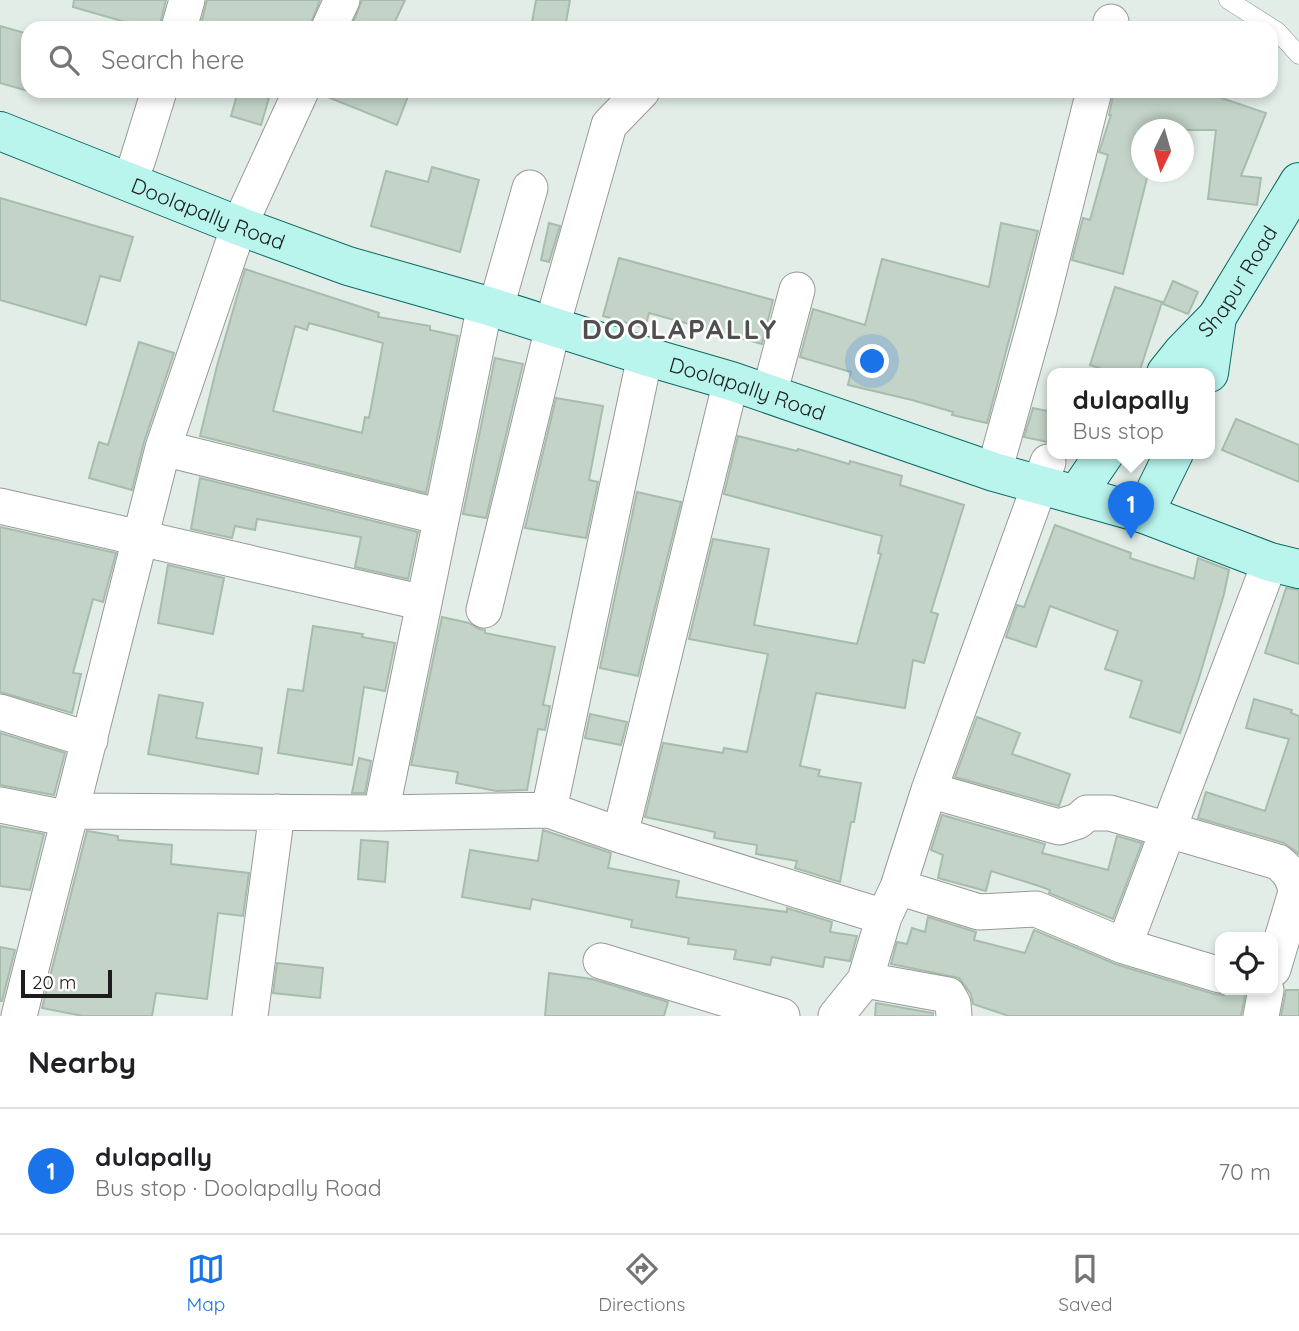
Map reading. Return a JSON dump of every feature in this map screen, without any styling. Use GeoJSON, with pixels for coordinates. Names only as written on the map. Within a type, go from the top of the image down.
{"type":"FeatureCollection","features":[{"type":"Feature","properties":{"kind":"main road","name":"Doolapally Road"},"geometry":{"type":"LineString","coordinates":[[0,106],[137,162],[348,266],[493,299],[554,319],[645,356],[997,460],[1044,473],[1090,474],[1148,505],[1289,558]]}},
{"type":"Feature","properties":{"kind":"main road","name":"Doolapally Road"},"geometry":{"type":"LineString","coordinates":[[0,131],[244,217]]}},
{"type":"Feature","properties":{"kind":"main road","name":"Shapur Road"},"geometry":{"type":"LineString","coordinates":[[1170,368],[1217,317],[1299,182]]}},
{"type":"Feature","properties":{"kind":"main road"},"geometry":{"type":"LineString","coordinates":[[1210,368],[1217,317]]}},
{"type":"Feature","properties":{"kind":"main road","name":"Doolapally Road"},"geometry":{"type":"LineString","coordinates":[[554,319],[619,334],[774,380],[997,460]]}},
{"type":"Feature","properties":{"kind":"main road"},"geometry":{"type":"LineString","coordinates":[[1148,505],[1171,459]]}},
{"type":"Feature","properties":{"kind":"street"},"geometry":{"type":"LineString","coordinates":[[181,21],[187,0]]}},
{"type":"Feature","properties":{"kind":"street"},"geometry":{"type":"LineString","coordinates":[[333,21],[342,0]]}},
{"type":"Feature","properties":{"kind":"street"},"geometry":{"type":"LineString","coordinates":[[137,162],[157,98]]}},
{"type":"Feature","properties":{"kind":"street"},"geometry":{"type":"LineString","coordinates":[[19,1016],[163,448],[244,217],[298,98]]}},
{"type":"Feature","properties":{"kind":"street"},"geometry":{"type":"LineString","coordinates":[[484,610],[554,319],[609,125],[635,98]]}},
{"type":"Feature","properties":{"kind":"street"},"geometry":{"type":"LineString","coordinates":[[997,460],[1039,310],[1092,98]]}},
{"type":"Feature","properties":{"kind":"street"},"geometry":{"type":"LineString","coordinates":[[381,813],[441,517],[493,299],[530,188]]}},
{"type":"Feature","properties":{"kind":"street"},"geometry":{"type":"LineString","coordinates":[[774,380],[797,290]]}},
{"type":"Feature","properties":{"kind":"street"},"geometry":{"type":"LineString","coordinates":[[549,810],[645,356]]}},
{"type":"Feature","properties":{"kind":"street"},"geometry":{"type":"LineString","coordinates":[[620,835],[732,381]]}},
{"type":"Feature","properties":{"kind":"street"},"geometry":{"type":"LineString","coordinates":[[163,448],[441,517]]}},
{"type":"Feature","properties":{"kind":"street"},"geometry":{"type":"LineString","coordinates":[[836,1016],[865,980],[929,790],[1044,473]]}},
{"type":"Feature","properties":{"kind":"street"},"geometry":{"type":"LineString","coordinates":[[0,506],[424,603]]}},
{"type":"Feature","properties":{"kind":"street"},"geometry":{"type":"LineString","coordinates":[[1124,946],[1170,830],[1289,558]]}},
{"type":"Feature","properties":{"kind":"street"},"geometry":{"type":"LineString","coordinates":[[0,712],[90,740]]}},
{"type":"Feature","properties":{"kind":"street"},"geometry":{"type":"LineString","coordinates":[[929,790],[1059,827],[1078,821],[1087,813],[1110,813],[1278,862],[1289,870],[1296,892],[1278,952]]}},
{"type":"Feature","properties":{"kind":"street"},"geometry":{"type":"LineString","coordinates":[[0,805],[71,815],[549,810],[620,835],[891,902],[979,912],[1037,909],[1124,946],[1215,973]]}},
{"type":"Feature","properties":{"kind":"street"},"geometry":{"type":"LineString","coordinates":[[250,1016],[277,813]]}},
{"type":"Feature","properties":{"kind":"street"},"geometry":{"type":"LineString","coordinates":[[601,961],[782,1016]]}},
{"type":"Feature","properties":{"kind":"street"},"geometry":{"type":"LineString","coordinates":[[865,980],[948,995],[953,1004],[954,1016]]}},
{"type":"Feature","properties":{"kind":"street"},"geometry":{"type":"LineString","coordinates":[[1261,1016],[1265,995]]}},
{"type":"Feature","properties":{"kind":"lane"},"geometry":{"type":"LineString","coordinates":[[1228,0],[1261,21]]}},
{"type":"Feature","properties":{"kind":"lane"},"geometry":{"type":"LineString","coordinates":[[1278,32],[1299,55]]}},
{"type":"Feature","properties":{"kind":"building"},"geometry":{"type":"Polygon","coordinates":[[[74,0],[166,0],[161,21],[122,21],[73,7],[74,0]]]}},
{"type":"Feature","properties":{"kind":"building"},"geometry":{"type":"Polygon","coordinates":[[[207,0],[320,0],[312,21],[202,21],[207,0]]]}},
{"type":"Feature","properties":{"kind":"building"},"geometry":{"type":"Polygon","coordinates":[[[362,0],[405,0],[395,21],[354,21],[362,0]]]}},
{"type":"Feature","properties":{"kind":"building"},"geometry":{"type":"Polygon","coordinates":[[[536,0],[570,0],[566,21],[532,21],[536,0]]]}},
{"type":"Feature","properties":{"kind":"building"},"geometry":{"type":"Polygon","coordinates":[[[0,26],[21,32],[21,89],[0,83],[0,26]]]}},
{"type":"Feature","properties":{"kind":"building"},"geometry":{"type":"Polygon","coordinates":[[[236,98],[269,98],[261,125],[231,116],[236,98]]]}},
{"type":"Feature","properties":{"kind":"building"},"geometry":{"type":"Polygon","coordinates":[[[330,98],[407,98],[397,125],[330,98]]]}},
{"type":"Feature","properties":{"kind":"building"},"geometry":{"type":"Polygon","coordinates":[[[1113,98],[1222,98],[1266,113],[1241,176],[1261,178],[1257,205],[1208,199],[1216,130],[1194,130],[1194,119],[1131,119],[1131,182],[1146,182],[1123,274],[1072,260],[1083,218],[1090,220],[1108,155],[1099,152],[1111,115],[1113,98]]]}},
{"type":"Feature","properties":{"kind":"building"},"geometry":{"type":"Polygon","coordinates":[[[432,167],[479,180],[460,252],[371,226],[386,171],[428,182],[432,167]]]}},
{"type":"Feature","properties":{"kind":"building"},"geometry":{"type":"Polygon","coordinates":[[[0,198],[133,237],[120,281],[100,276],[86,325],[0,300],[0,198]]]}},
{"type":"Feature","properties":{"kind":"building"},"geometry":{"type":"Polygon","coordinates":[[[549,223],[560,226],[549,262],[541,260],[549,223]]]}},
{"type":"Feature","properties":{"kind":"building"},"geometry":{"type":"Polygon","coordinates":[[[1001,223],[1038,231],[987,423],[952,415],[953,412],[912,400],[848,385],[851,372],[800,357],[813,309],[865,325],[882,259],[989,287],[1001,223]]]}},
{"type":"Feature","properties":{"kind":"building"},"geometry":{"type":"Polygon","coordinates":[[[619,258],[773,300],[762,344],[649,313],[645,328],[603,316],[619,258]]]}},
{"type":"Feature","properties":{"kind":"building"},"geometry":{"type":"Polygon","coordinates":[[[245,269],[379,313],[378,317],[430,326],[430,330],[458,336],[426,493],[200,436],[245,269]],[[309,323],[307,330],[295,326],[273,411],[362,433],[365,417],[369,418],[383,343],[309,323]]]}},
{"type":"Feature","properties":{"kind":"building"},"geometry":{"type":"Polygon","coordinates":[[[1173,281],[1198,292],[1188,314],[1163,304],[1173,281]]]}},
{"type":"Feature","properties":{"kind":"building"},"geometry":{"type":"Polygon","coordinates":[[[1115,287],[1162,302],[1141,368],[1099,368],[1090,365],[1115,287]]]}},
{"type":"Feature","properties":{"kind":"building"},"geometry":{"type":"Polygon","coordinates":[[[139,342],[174,353],[144,442],[132,490],[89,478],[99,442],[108,445],[139,342]]]}},
{"type":"Feature","properties":{"kind":"building"},"geometry":{"type":"Polygon","coordinates":[[[495,358],[523,364],[486,518],[463,514],[495,358]]]}},
{"type":"Feature","properties":{"kind":"building"},"geometry":{"type":"Polygon","coordinates":[[[556,398],[603,406],[589,480],[598,482],[586,538],[525,528],[556,398]]]}},
{"type":"Feature","properties":{"kind":"building"},"geometry":{"type":"Polygon","coordinates":[[[1033,408],[1047,411],[1047,442],[1024,437],[1033,408]]]}},
{"type":"Feature","properties":{"kind":"building"},"geometry":{"type":"Polygon","coordinates":[[[1236,419],[1299,445],[1299,482],[1222,450],[1236,419]]]}},
{"type":"Feature","properties":{"kind":"building"},"geometry":{"type":"Polygon","coordinates":[[[738,436],[849,464],[850,461],[902,476],[900,485],[964,505],[931,612],[938,614],[924,663],[913,660],[905,708],[816,693],[800,766],[820,770],[818,776],[861,783],[840,882],[795,868],[797,861],[756,854],[757,845],[714,838],[715,832],[645,817],[663,743],[723,753],[724,748],[747,752],[768,654],[689,639],[713,539],[769,549],[754,625],[857,644],[881,554],[878,553],[882,536],[724,494],[738,436]]]}},
{"type":"Feature","properties":{"kind":"building"},"geometry":{"type":"Polygon","coordinates":[[[200,478],[418,532],[408,579],[355,567],[361,537],[257,519],[255,530],[235,526],[232,538],[191,529],[200,478]]]}},
{"type":"Feature","properties":{"kind":"building"},"geometry":{"type":"Polygon","coordinates":[[[637,492],[681,502],[638,676],[600,668],[637,492]]]}},
{"type":"Feature","properties":{"kind":"building"},"geometry":{"type":"Polygon","coordinates":[[[1055,525],[1131,553],[1130,558],[1194,579],[1198,558],[1229,570],[1199,678],[1180,733],[1130,717],[1142,681],[1105,669],[1118,631],[1050,606],[1036,647],[1006,637],[1017,605],[1024,607],[1055,525]]]}},
{"type":"Feature","properties":{"kind":"building"},"geometry":{"type":"Polygon","coordinates":[[[0,527],[116,553],[103,602],[93,599],[73,673],[81,674],[72,713],[0,692],[0,527]]]}},
{"type":"Feature","properties":{"kind":"building"},"geometry":{"type":"Polygon","coordinates":[[[168,565],[224,578],[213,634],[158,623],[168,565]]]}},
{"type":"Feature","properties":{"kind":"building"},"geometry":{"type":"Polygon","coordinates":[[[1286,588],[1299,590],[1299,664],[1265,653],[1286,588]]]}},
{"type":"Feature","properties":{"kind":"building"},"geometry":{"type":"Polygon","coordinates":[[[442,617],[469,623],[485,630],[485,633],[555,647],[543,705],[550,706],[545,730],[538,729],[527,790],[496,791],[456,783],[458,772],[411,765],[442,617]]]}},
{"type":"Feature","properties":{"kind":"building"},"geometry":{"type":"Polygon","coordinates":[[[313,626],[363,634],[362,637],[395,643],[385,691],[364,687],[352,765],[278,753],[288,689],[303,691],[313,626]]]}},
{"type":"Feature","properties":{"kind":"building"},"geometry":{"type":"Polygon","coordinates":[[[159,695],[203,703],[196,738],[262,748],[258,774],[148,754],[159,695]]]}},
{"type":"Feature","properties":{"kind":"building"},"geometry":{"type":"Polygon","coordinates":[[[1254,699],[1292,710],[1291,713],[1299,716],[1299,854],[1284,843],[1198,818],[1206,792],[1265,811],[1289,739],[1246,728],[1254,699]]]}},
{"type":"Feature","properties":{"kind":"building"},"geometry":{"type":"Polygon","coordinates":[[[590,714],[627,722],[621,745],[585,738],[590,714]]]}},
{"type":"Feature","properties":{"kind":"building"},"geometry":{"type":"Polygon","coordinates":[[[977,717],[1020,733],[1012,754],[1070,774],[1059,806],[955,777],[977,717]]]}},
{"type":"Feature","properties":{"kind":"building"},"geometry":{"type":"Polygon","coordinates":[[[0,733],[65,753],[54,795],[0,785],[0,733]]]}},
{"type":"Feature","properties":{"kind":"building"},"geometry":{"type":"Polygon","coordinates":[[[359,758],[371,761],[365,793],[352,793],[359,758]]]}},
{"type":"Feature","properties":{"kind":"building"},"geometry":{"type":"Polygon","coordinates":[[[942,815],[1045,844],[1042,853],[1108,870],[1117,836],[1142,843],[1113,919],[1049,893],[1050,890],[991,871],[986,891],[938,878],[943,855],[931,850],[942,815]]]}},
{"type":"Feature","properties":{"kind":"building"},"geometry":{"type":"Polygon","coordinates":[[[0,826],[44,834],[30,890],[0,886],[0,826]]]}},
{"type":"Feature","properties":{"kind":"building"},"geometry":{"type":"Polygon","coordinates":[[[543,830],[611,853],[608,868],[679,881],[676,897],[787,912],[787,908],[832,922],[830,932],[857,936],[850,961],[825,957],[823,967],[772,957],[770,965],[734,959],[736,950],[688,944],[689,938],[631,927],[632,920],[532,899],[530,909],[462,897],[470,850],[538,861],[543,830]]]}},
{"type":"Feature","properties":{"kind":"building"},"geometry":{"type":"Polygon","coordinates":[[[87,831],[118,836],[118,840],[172,845],[171,864],[249,873],[243,916],[218,913],[207,999],[156,993],[152,1016],[83,1016],[42,1008],[87,831]]]}},
{"type":"Feature","properties":{"kind":"building"},"geometry":{"type":"Polygon","coordinates":[[[361,840],[388,842],[385,882],[358,879],[361,840]]]}},
{"type":"Feature","properties":{"kind":"building"},"geometry":{"type":"Polygon","coordinates":[[[928,917],[976,932],[974,940],[1025,953],[1034,930],[1118,965],[1215,995],[1245,995],[1241,1016],[1009,1016],[973,1004],[971,994],[959,978],[891,964],[897,942],[907,944],[912,928],[925,932],[928,917]]]}},
{"type":"Feature","properties":{"kind":"building"},"geometry":{"type":"Polygon","coordinates":[[[0,947],[15,950],[2,1001],[0,1001],[0,947]]]}},
{"type":"Feature","properties":{"kind":"building"},"geometry":{"type":"Polygon","coordinates":[[[277,963],[323,968],[320,998],[273,993],[277,963]]]}},
{"type":"Feature","properties":{"kind":"building"},"geometry":{"type":"Polygon","coordinates":[[[549,973],[592,979],[668,1002],[664,1016],[545,1016],[549,973]]]}},
{"type":"Feature","properties":{"kind":"building"},"geometry":{"type":"Polygon","coordinates":[[[1286,990],[1299,990],[1299,1016],[1281,1016],[1286,990]]]}},
{"type":"Feature","properties":{"kind":"building"},"geometry":{"type":"Polygon","coordinates":[[[876,1003],[933,1013],[933,1016],[875,1016],[876,1003]]]}},
{"type":"Feature","properties":{"kind":"place","name":"dulapally"},"geometry":{"type":"Point","coordinates":[1131,539]}},
{"type":"Feature","properties":{"kind":"district","name":"DOOLAPALLY"},"geometry":{"type":"Point","coordinates":[680,328]}}]}
